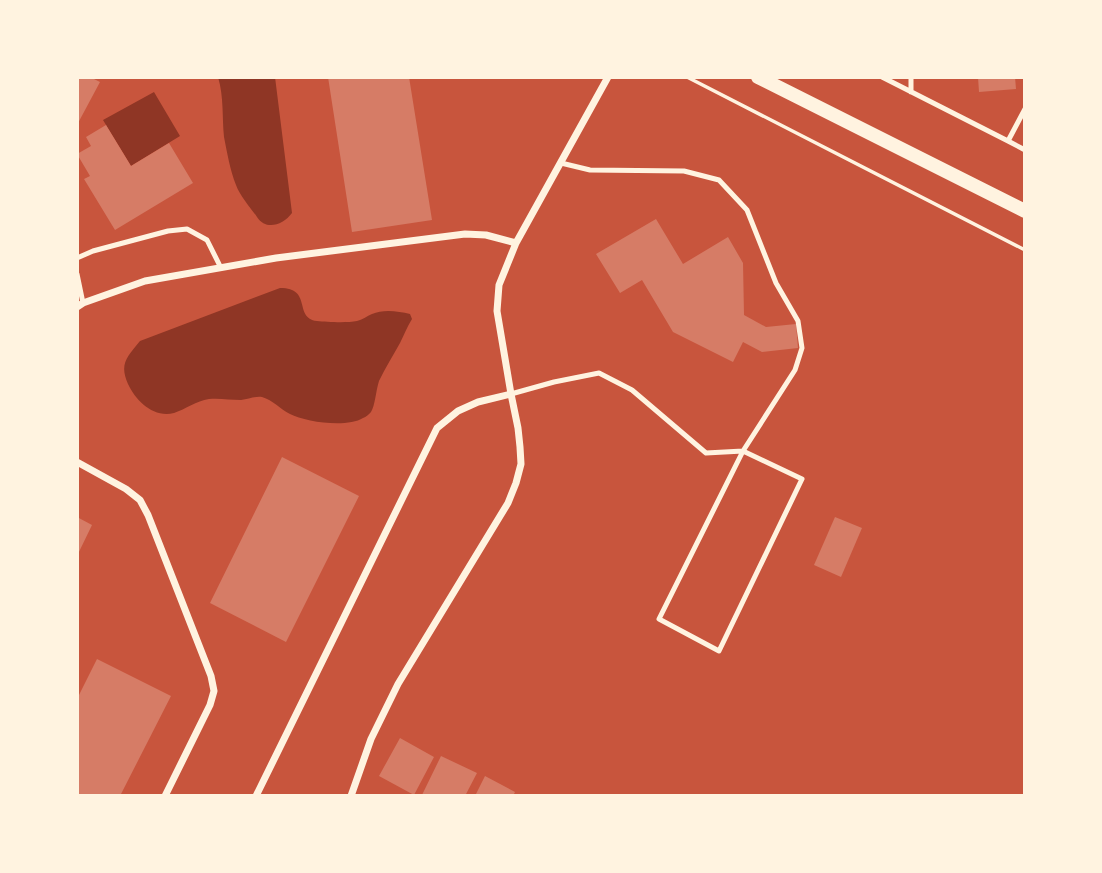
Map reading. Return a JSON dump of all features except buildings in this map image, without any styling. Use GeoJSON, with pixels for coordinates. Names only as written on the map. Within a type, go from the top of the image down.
{"type":"FeatureCollection","features":[{"type":"Feature","properties":{"kind":"main road"},"geometry":{"type":"LineString","coordinates":[[758,77],[1025,211]]}},
{"type":"Feature","properties":{"kind":"street"},"geometry":{"type":"LineString","coordinates":[[351,796],[371,739],[389,702],[508,503],[516,483],[520,447],[496,311],[499,285],[516,243],[608,77]]}},
{"type":"Feature","properties":{"kind":"street"},"geometry":{"type":"LineString","coordinates":[[80,305],[145,281],[276,258],[464,234],[486,235],[516,243]]}},
{"type":"Feature","properties":{"kind":"street"},"geometry":{"type":"LineString","coordinates":[[256,796],[437,428],[458,411],[478,402],[510,394]]}},
{"type":"Feature","properties":{"kind":"street"},"geometry":{"type":"LineString","coordinates":[[77,462],[126,489],[140,500],[211,676],[214,691],[210,705],[165,796]]}},
{"type":"Feature","properties":{"kind":"lane"},"geometry":{"type":"LineString","coordinates":[[882,77],[1025,150]]}},
{"type":"Feature","properties":{"kind":"lane"},"geometry":{"type":"LineString","coordinates":[[911,77],[911,92]]}},
{"type":"Feature","properties":{"kind":"lane"},"geometry":{"type":"LineString","coordinates":[[1008,141],[1025,109]]}},
{"type":"Feature","properties":{"kind":"lane"},"geometry":{"type":"LineString","coordinates":[[510,394],[599,373],[632,390],[706,453],[743,451],[802,479],[719,651],[659,619],[743,451],[795,370],[802,348],[798,321],[776,283],[747,209],[719,180],[684,171],[590,170],[561,163]]}},
{"type":"Feature","properties":{"kind":"lane"},"geometry":{"type":"LineString","coordinates":[[77,258],[93,251],[168,231],[187,229],[207,240],[221,268]]}},
{"type":"Feature","properties":{"kind":"lane"},"geometry":{"type":"LineString","coordinates":[[77,274],[80,305]]}},
{"type":"Feature","properties":{"kind":"path"},"geometry":{"type":"LineString","coordinates":[[687,77],[1025,250]]}},
{"type":"Feature","properties":{"kind":"shaded area"},"geometry":{"type":"Polygon","coordinates":[[[218,77],[275,77],[292,213],[284,221],[270,225],[261,221],[236,185],[224,137],[218,77]]]}},
{"type":"Feature","properties":{"kind":"shaded area"},"geometry":{"type":"Polygon","coordinates":[[[154,92],[180,136],[131,166],[103,120],[154,92]]]}},
{"type":"Feature","properties":{"kind":"shaded area"},"geometry":{"type":"Polygon","coordinates":[[[280,288],[296,293],[306,315],[317,321],[353,322],[376,312],[386,311],[410,314],[412,319],[379,381],[371,412],[366,416],[347,423],[315,421],[290,414],[262,397],[241,400],[209,399],[166,414],[152,411],[136,396],[125,377],[124,366],[140,341],[280,288]]]}}]}
